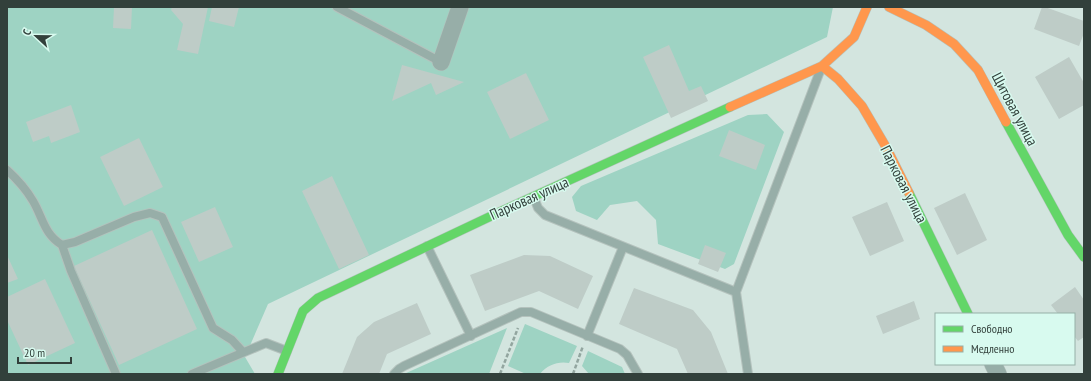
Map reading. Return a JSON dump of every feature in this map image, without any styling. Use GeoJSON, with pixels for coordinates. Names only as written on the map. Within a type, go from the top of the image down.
{"type":"FeatureCollection","features":[{"type":"Feature","properties":{"kind":"street"},"geometry":{"type":"LineString","coordinates":[[441,62],[460,7]]}},
{"type":"Feature","properties":{"kind":"street","name":"Парковая улица"},"geometry":{"type":"LineString","coordinates":[[278,374],[303,311],[318,298],[533,196],[822,66],[854,37],[866,7]]}},
{"type":"Feature","properties":{"kind":"street","name":"Щитовая улица"},"geometry":{"type":"LineString","coordinates":[[889,7],[926,25],[954,44],[978,70],[1068,235],[1084,257]]}},
{"type":"Feature","properties":{"kind":"street","name":"Парковая улица"},"geometry":{"type":"LineString","coordinates":[[822,66],[838,80],[862,106],[886,147],[968,313]]}},
{"type":"Feature","properties":{"kind":"street"},"geometry":{"type":"LineString","coordinates":[[994,365],[998,374]]}},
{"type":"Feature","properties":{"kind":"lane"},"geometry":{"type":"LineString","coordinates":[[337,7],[441,62]]}},
{"type":"Feature","properties":{"kind":"lane"},"geometry":{"type":"LineString","coordinates":[[748,374],[736,292],[822,66]]}},
{"type":"Feature","properties":{"kind":"lane"},"geometry":{"type":"LineString","coordinates":[[7,170],[20,182],[34,202],[46,228],[54,240],[62,245],[71,271],[116,374]]}},
{"type":"Feature","properties":{"kind":"lane"},"geometry":{"type":"LineString","coordinates":[[533,196],[538,208],[545,215],[736,292]]}},
{"type":"Feature","properties":{"kind":"lane"},"geometry":{"type":"LineString","coordinates":[[62,245],[75,242],[134,217],[150,213],[162,217],[213,328],[232,340],[243,352]]}},
{"type":"Feature","properties":{"kind":"lane"},"geometry":{"type":"LineString","coordinates":[[427,245],[471,336]]}},
{"type":"Feature","properties":{"kind":"lane"},"geometry":{"type":"LineString","coordinates":[[587,336],[623,247]]}},
{"type":"Feature","properties":{"kind":"lane"},"geometry":{"type":"LineString","coordinates":[[394,374],[404,366],[521,312],[531,312],[620,349],[627,355],[638,374]]}},
{"type":"Feature","properties":{"kind":"lane"},"geometry":{"type":"LineString","coordinates":[[192,374],[266,342],[287,351]]}},
{"type":"Feature","properties":{"kind":"path"},"geometry":{"type":"LineString","coordinates":[[500,374],[518,329],[521,312]]}},
{"type":"Feature","properties":{"kind":"path"},"geometry":{"type":"LineString","coordinates":[[573,374],[587,336]]}},
{"type":"Feature","properties":{"kind":"green space"},"geometry":{"type":"Polygon","coordinates":[[[7,7],[833,7],[827,37],[268,304],[245,357],[255,374],[7,374],[7,7]]]}},
{"type":"Feature","properties":{"kind":"green space"},"geometry":{"type":"Polygon","coordinates":[[[767,114],[784,132],[734,264],[725,269],[658,244],[656,220],[637,201],[610,205],[597,220],[576,211],[572,197],[581,186],[748,115],[767,114]]]}},
{"type":"Feature","properties":{"kind":"green space"},"geometry":{"type":"Polygon","coordinates":[[[525,324],[577,346],[569,363],[553,364],[540,374],[526,374],[508,366],[525,324]]]}},
{"type":"Feature","properties":{"kind":"green space"},"geometry":{"type":"Polygon","coordinates":[[[507,328],[489,374],[404,374],[507,328]]]}},
{"type":"Feature","properties":{"kind":"green space"},"geometry":{"type":"Polygon","coordinates":[[[588,351],[622,367],[625,374],[589,374],[582,366],[588,351]]]}},
{"type":"Feature","properties":{"kind":"building"},"geometry":{"type":"Polygon","coordinates":[[[114,7],[132,7],[131,29],[113,28],[114,7]]]}},
{"type":"Feature","properties":{"kind":"building"},"geometry":{"type":"Polygon","coordinates":[[[172,7],[208,7],[198,54],[177,50],[183,24],[171,10],[172,7]]]}},
{"type":"Feature","properties":{"kind":"building"},"geometry":{"type":"Polygon","coordinates":[[[212,7],[239,7],[234,27],[209,21],[212,7]]]}},
{"type":"Feature","properties":{"kind":"building"},"geometry":{"type":"Polygon","coordinates":[[[1042,7],[1084,21],[1084,33],[1079,46],[1034,29],[1042,7]]]}},
{"type":"Feature","properties":{"kind":"building"},"geometry":{"type":"Polygon","coordinates":[[[669,45],[689,91],[701,86],[708,101],[671,118],[643,57],[669,45]]]}},
{"type":"Feature","properties":{"kind":"building"},"geometry":{"type":"Polygon","coordinates":[[[1069,57],[1084,83],[1084,105],[1059,119],[1035,77],[1069,57]]]}},
{"type":"Feature","properties":{"kind":"building"},"geometry":{"type":"Polygon","coordinates":[[[402,65],[464,82],[436,95],[431,83],[392,101],[402,65]]]}},
{"type":"Feature","properties":{"kind":"building"},"geometry":{"type":"Polygon","coordinates":[[[526,73],[549,120],[510,139],[487,92],[526,73]]]}},
{"type":"Feature","properties":{"kind":"building"},"geometry":{"type":"Polygon","coordinates":[[[71,105],[80,132],[51,143],[49,136],[33,142],[26,122],[71,105]]]}},
{"type":"Feature","properties":{"kind":"building"},"geometry":{"type":"Polygon","coordinates":[[[729,130],[765,145],[756,170],[719,156],[729,130]]]}},
{"type":"Feature","properties":{"kind":"building"},"geometry":{"type":"Polygon","coordinates":[[[139,138],[163,187],[124,206],[100,157],[139,138]]]}},
{"type":"Feature","properties":{"kind":"building"},"geometry":{"type":"Polygon","coordinates":[[[332,176],[369,255],[339,269],[302,191],[332,176]]]}},
{"type":"Feature","properties":{"kind":"building"},"geometry":{"type":"Polygon","coordinates":[[[965,193],[987,240],[957,255],[934,208],[965,193]]]}},
{"type":"Feature","properties":{"kind":"building"},"geometry":{"type":"Polygon","coordinates":[[[887,202],[904,241],[870,256],[852,217],[887,202]]]}},
{"type":"Feature","properties":{"kind":"building"},"geometry":{"type":"Polygon","coordinates":[[[215,207],[233,247],[199,262],[181,222],[215,207]]]}},
{"type":"Feature","properties":{"kind":"building"},"geometry":{"type":"Polygon","coordinates":[[[152,230],[197,329],[119,365],[74,266],[152,230]]]}},
{"type":"Feature","properties":{"kind":"building"},"geometry":{"type":"Polygon","coordinates":[[[705,245],[726,253],[718,272],[698,264],[705,245]]]}},
{"type":"Feature","properties":{"kind":"building"},"geometry":{"type":"Polygon","coordinates":[[[7,255],[18,279],[7,283],[7,255]]]}},
{"type":"Feature","properties":{"kind":"building"},"geometry":{"type":"Polygon","coordinates":[[[524,255],[550,256],[593,276],[578,309],[539,291],[485,311],[470,275],[524,255]]]}},
{"type":"Feature","properties":{"kind":"building"},"geometry":{"type":"Polygon","coordinates":[[[45,279],[75,343],[28,365],[7,320],[7,297],[45,279]]]}},
{"type":"Feature","properties":{"kind":"building"},"geometry":{"type":"Polygon","coordinates":[[[1075,287],[1084,300],[1084,337],[1078,341],[1075,337],[1075,313],[1057,313],[1051,305],[1075,287]]]}},
{"type":"Feature","properties":{"kind":"building"},"geometry":{"type":"Polygon","coordinates":[[[634,288],[693,310],[711,332],[728,374],[688,374],[677,349],[619,324],[634,288]]]}},
{"type":"Feature","properties":{"kind":"building"},"geometry":{"type":"Polygon","coordinates":[[[914,301],[920,319],[883,334],[876,316],[914,301]]]}},
{"type":"Feature","properties":{"kind":"building"},"geometry":{"type":"Polygon","coordinates":[[[417,303],[431,334],[387,354],[379,374],[342,374],[357,337],[374,322],[417,303]]]}},
{"type":"Feature","properties":{"kind":"traffic: fast"},"geometry":{"type":"LineString","coordinates":[[278,374],[303,311],[318,298],[506,209],[730,107]]}},
{"type":"Feature","properties":{"kind":"traffic: fast"},"geometry":{"type":"LineString","coordinates":[[1006,122],[1068,235],[1084,257]]}},
{"type":"Feature","properties":{"kind":"traffic: fast"},"geometry":{"type":"LineString","coordinates":[[909,193],[968,313]]}},
{"type":"Feature","properties":{"kind":"traffic: slow"},"geometry":{"type":"LineString","coordinates":[[730,107],[822,66],[854,37],[867,7]]}},
{"type":"Feature","properties":{"kind":"traffic: slow"},"geometry":{"type":"LineString","coordinates":[[889,7],[926,25],[954,44],[978,70],[1006,122]]}},
{"type":"Feature","properties":{"kind":"traffic: slow"},"geometry":{"type":"LineString","coordinates":[[822,66],[838,79],[862,106],[886,147],[909,193]]}}]}
